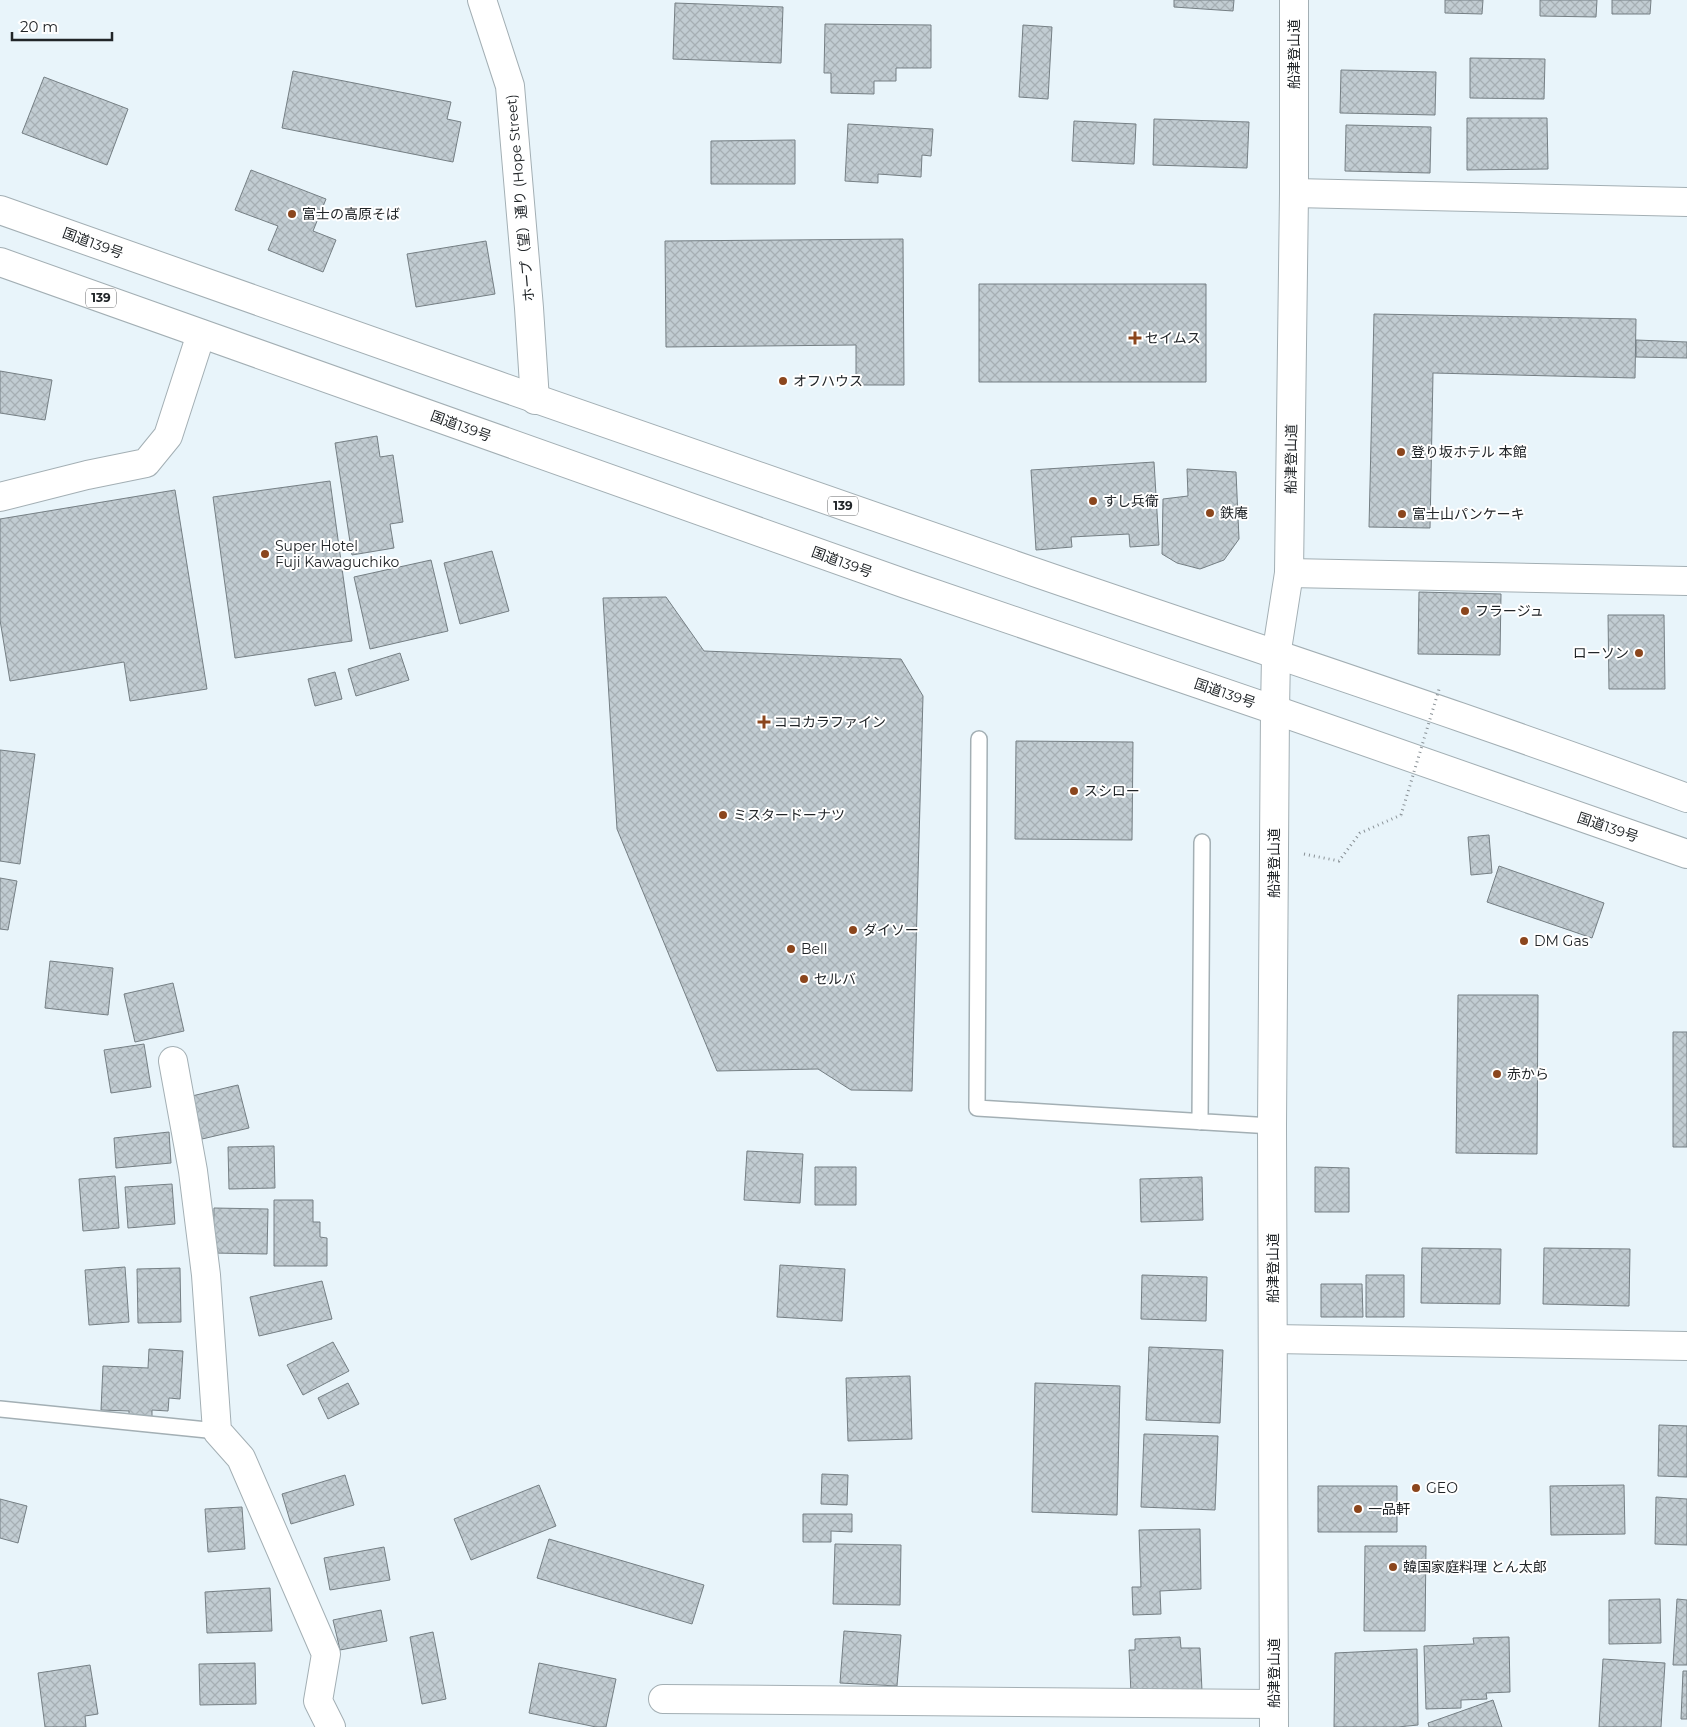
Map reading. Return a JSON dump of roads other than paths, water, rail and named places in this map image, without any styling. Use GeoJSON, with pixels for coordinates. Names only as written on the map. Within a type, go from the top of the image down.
{"type":"FeatureCollection","features":[{"type":"Feature","properties":{"kind":"main road","name":"ホープ（望）通り (Hope Street)"},"geometry":{"type":"LineString","coordinates":[[482,0],[510,86],[535,400]]}},
{"type":"Feature","properties":{"kind":"main road","name":"船津登山道"},"geometry":{"type":"LineString","coordinates":[[1274,1716],[1272,1126],[1275,710],[1276,656],[1290,573],[1294,0]]}},
{"type":"Feature","properties":{"kind":"main road"},"geometry":{"type":"LineString","coordinates":[[1294,193],[1687,202]]}},
{"type":"Feature","properties":{"kind":"main road","name":"国道139号"},"geometry":{"type":"LineString","coordinates":[[0,210],[535,400],[1276,656],[1541,744],[1687,798]]}},
{"type":"Feature","properties":{"kind":"main road","name":"国道139号"},"geometry":{"type":"LineString","coordinates":[[0,262],[896,581],[1275,710],[1687,854]]}},
{"type":"Feature","properties":{"kind":"main road"},"geometry":{"type":"LineString","coordinates":[[0,497],[87,475],[146,463],[168,436],[201,334]]}},
{"type":"Feature","properties":{"kind":"main road"},"geometry":{"type":"LineString","coordinates":[[1290,573],[1687,581]]}},
{"type":"Feature","properties":{"kind":"main road"},"geometry":{"type":"LineString","coordinates":[[173,1061],[193,1171],[204,1256],[218,1431],[241,1458],[326,1654],[318,1701],[331,1727]]}},
{"type":"Feature","properties":{"kind":"main road"},"geometry":{"type":"LineString","coordinates":[[1273,1339],[1687,1346]]}},
{"type":"Feature","properties":{"kind":"main road"},"geometry":{"type":"LineString","coordinates":[[664,1699],[1274,1716]]}},
{"type":"Feature","properties":{"kind":"lane"},"geometry":{"type":"LineString","coordinates":[[979,739],[977,1108],[1272,1126]]}},
{"type":"Feature","properties":{"kind":"lane"},"geometry":{"type":"LineString","coordinates":[[1200,1122],[1202,842]]}},
{"type":"Feature","properties":{"kind":"lane"},"geometry":{"type":"LineString","coordinates":[[0,1409],[218,1431]]}},
{"type":"Feature","properties":{"kind":"place","name":"富士の高原そば"},"geometry":{"type":"Point","coordinates":[292,214]}},
{"type":"Feature","properties":{"kind":"place","name":"セイムス"},"geometry":{"type":"Point","coordinates":[1135,338]}},
{"type":"Feature","properties":{"kind":"place","name":"オフハウス"},"geometry":{"type":"Point","coordinates":[783,381]}},
{"type":"Feature","properties":{"kind":"place","name":"登り坂ホテル 本館"},"geometry":{"type":"Point","coordinates":[1401,452]}},
{"type":"Feature","properties":{"kind":"place","name":"すし兵衛"},"geometry":{"type":"Point","coordinates":[1093,501]}},
{"type":"Feature","properties":{"kind":"place","name":"鉄庵"},"geometry":{"type":"Point","coordinates":[1210,513]}},
{"type":"Feature","properties":{"kind":"place","name":"富士山パンケーキ"},"geometry":{"type":"Point","coordinates":[1402,514]}},
{"type":"Feature","properties":{"kind":"place","name":"Super Hotel Fuji Kawaguchiko"},"geometry":{"type":"Point","coordinates":[265,554]}},
{"type":"Feature","properties":{"kind":"place","name":"フラージュ"},"geometry":{"type":"Point","coordinates":[1465,611]}},
{"type":"Feature","properties":{"kind":"place","name":"ローソン"},"geometry":{"type":"Point","coordinates":[1639,653]}},
{"type":"Feature","properties":{"kind":"place","name":"ココカラファイン"},"geometry":{"type":"Point","coordinates":[764,722]}},
{"type":"Feature","properties":{"kind":"place","name":"スシロー"},"geometry":{"type":"Point","coordinates":[1074,791]}},
{"type":"Feature","properties":{"kind":"place","name":"ミスタードーナツ"},"geometry":{"type":"Point","coordinates":[723,815]}},
{"type":"Feature","properties":{"kind":"place","name":"ダイソー"},"geometry":{"type":"Point","coordinates":[853,930]}},
{"type":"Feature","properties":{"kind":"place","name":"DM Gas"},"geometry":{"type":"Point","coordinates":[1524,941]}},
{"type":"Feature","properties":{"kind":"place","name":"Bell"},"geometry":{"type":"Point","coordinates":[791,949]}},
{"type":"Feature","properties":{"kind":"place","name":"セルバ"},"geometry":{"type":"Point","coordinates":[804,979]}},
{"type":"Feature","properties":{"kind":"place","name":"赤から"},"geometry":{"type":"Point","coordinates":[1497,1074]}},
{"type":"Feature","properties":{"kind":"place","name":"GEO"},"geometry":{"type":"Point","coordinates":[1416,1488]}},
{"type":"Feature","properties":{"kind":"place","name":"一品軒"},"geometry":{"type":"Point","coordinates":[1358,1509]}},
{"type":"Feature","properties":{"kind":"place","name":"韓国家庭料理 とん太郎"},"geometry":{"type":"Point","coordinates":[1393,1567]}}]}
